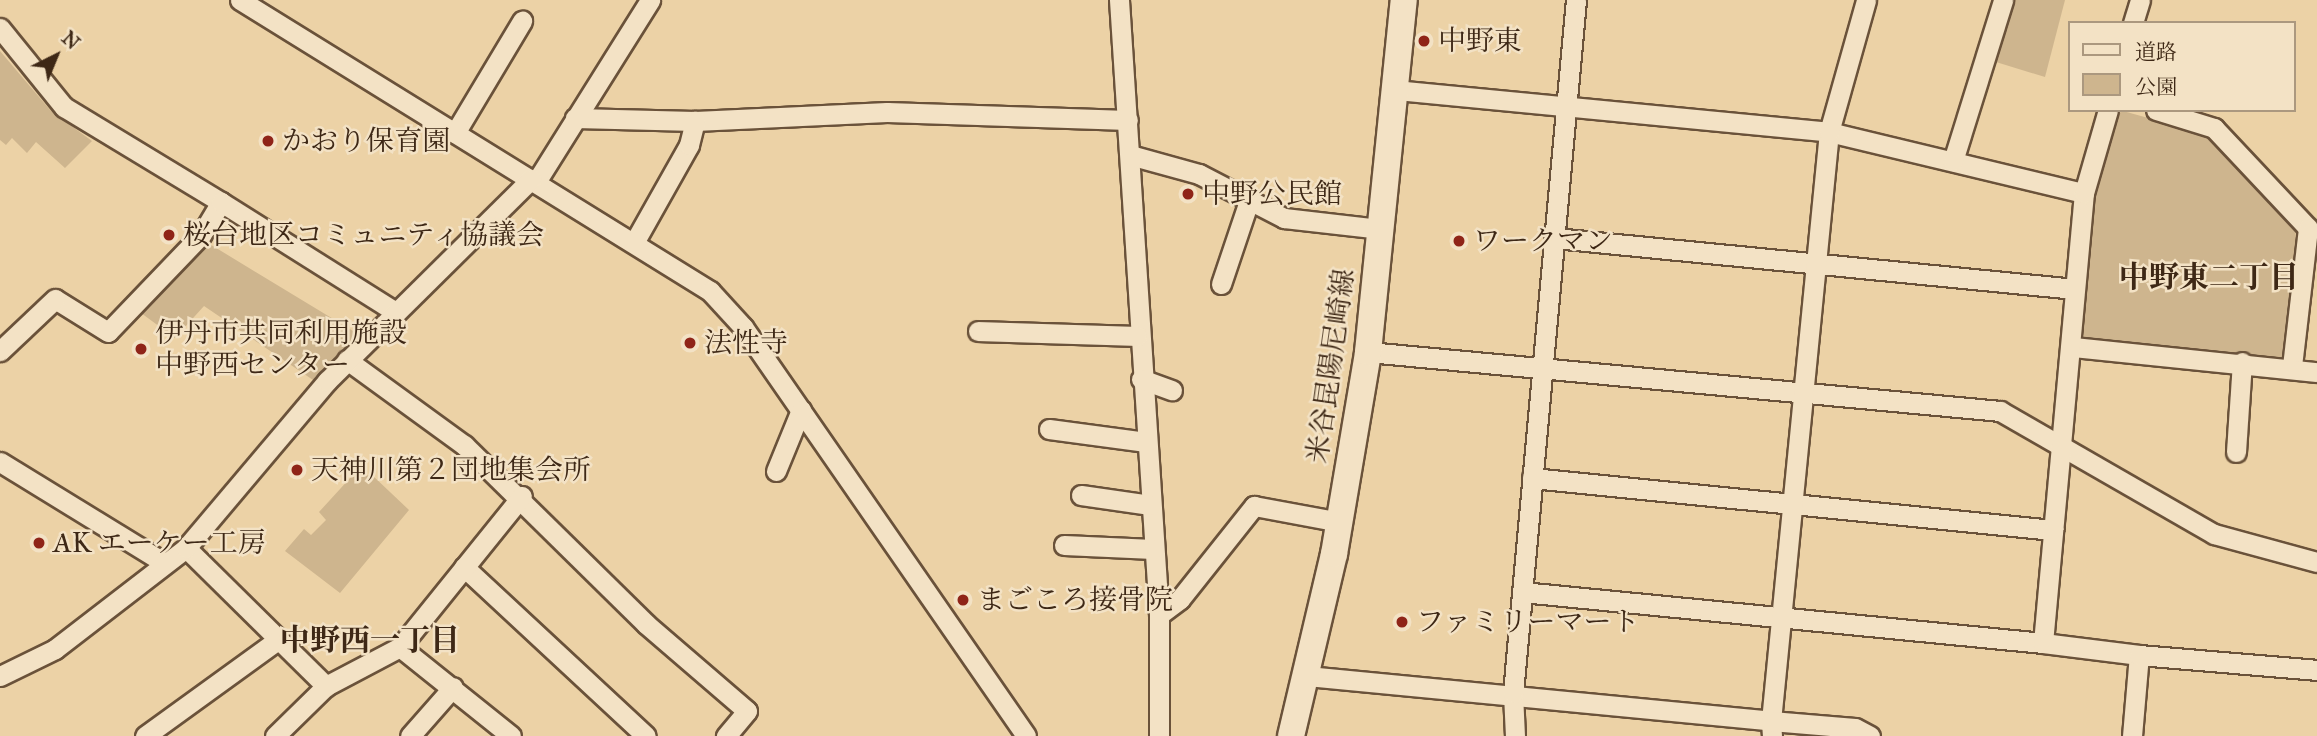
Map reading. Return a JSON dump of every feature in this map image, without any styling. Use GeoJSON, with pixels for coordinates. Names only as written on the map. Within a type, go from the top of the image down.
{"type":"FeatureCollection","features":[{"type":"Feature","properties":{"kind":"main road","name":"米谷昆陽尼崎線"},"geometry":{"type":"LineString","coordinates":[[1291,736],[1307,677],[1340,522],[1368,352],[1404,0]]}},
{"type":"Feature","properties":{"kind":"street"},"geometry":{"type":"LineString","coordinates":[[240,0],[686,272],[730,310],[1026,736]]}},
{"type":"Feature","properties":{"kind":"street"},"geometry":{"type":"LineString","coordinates":[[0,676],[55,649],[186,548],[347,360],[394,311],[533,180],[650,0]]}},
{"type":"Feature","properties":{"kind":"street"},"geometry":{"type":"LineString","coordinates":[[1119,0],[1130,155],[1137,335],[1159,615],[1159,736]]}},
{"type":"Feature","properties":{"kind":"street"},"geometry":{"type":"LineString","coordinates":[[1515,736],[1513,693],[1577,0]]}},
{"type":"Feature","properties":{"kind":"street"},"geometry":{"type":"LineString","coordinates":[[1772,729],[1829,132],[1866,0]]}},
{"type":"Feature","properties":{"kind":"street"},"geometry":{"type":"LineString","coordinates":[[1953,161],[2003,0]]}},
{"type":"Feature","properties":{"kind":"street"},"geometry":{"type":"LineString","coordinates":[[2134,21],[2140,0]]}},
{"type":"Feature","properties":{"kind":"street"},"geometry":{"type":"LineString","coordinates":[[455,133],[511,50],[522,22]]}},
{"type":"Feature","properties":{"kind":"street"},"geometry":{"type":"LineString","coordinates":[[0,28],[64,107],[394,311]]}},
{"type":"Feature","properties":{"kind":"street"},"geometry":{"type":"LineString","coordinates":[[1396,90],[1829,132],[2084,193]]}},
{"type":"Feature","properties":{"kind":"street"},"geometry":{"type":"LineString","coordinates":[[575,118],[695,121],[887,112],[1128,120]]}},
{"type":"Feature","properties":{"kind":"street"},"geometry":{"type":"LineString","coordinates":[[2043,643],[2073,347],[2075,289],[2084,193],[2107,112]]}},
{"type":"Feature","properties":{"kind":"street"},"geometry":{"type":"LineString","coordinates":[[2162,112],[2214,128],[2308,228],[2292,367]]}},
{"type":"Feature","properties":{"kind":"street"},"geometry":{"type":"LineString","coordinates":[[635,241],[689,145],[695,121]]}},
{"type":"Feature","properties":{"kind":"street"},"geometry":{"type":"LineString","coordinates":[[1130,155],[1199,174],[1250,198],[1284,218],[1381,229]]}},
{"type":"Feature","properties":{"kind":"street"},"geometry":{"type":"LineString","coordinates":[[1220,284],[1250,198]]}},
{"type":"Feature","properties":{"kind":"street"},"geometry":{"type":"LineString","coordinates":[[0,351],[55,299],[108,332],[201,235],[221,202]]}},
{"type":"Feature","properties":{"kind":"street"},"geometry":{"type":"LineString","coordinates":[[1555,238],[2075,289]]}},
{"type":"Feature","properties":{"kind":"street"},"geometry":{"type":"LineString","coordinates":[[978,331],[1137,335]]}},
{"type":"Feature","properties":{"kind":"street"},"geometry":{"type":"LineString","coordinates":[[2073,347],[2292,367],[2317,372]]}},
{"type":"Feature","properties":{"kind":"street"},"geometry":{"type":"LineString","coordinates":[[1368,352],[1803,390],[2000,411],[2214,534],[2317,562]]}},
{"type":"Feature","properties":{"kind":"street"},"geometry":{"type":"LineString","coordinates":[[347,360],[464,445],[522,496],[646,624],[747,711],[726,736]]}},
{"type":"Feature","properties":{"kind":"street"},"geometry":{"type":"LineString","coordinates":[[2236,452],[2242,362]]}},
{"type":"Feature","properties":{"kind":"street"},"geometry":{"type":"LineString","coordinates":[[1141,379],[1172,390]]}},
{"type":"Feature","properties":{"kind":"street"},"geometry":{"type":"LineString","coordinates":[[776,471],[801,410]]}},
{"type":"Feature","properties":{"kind":"street"},"geometry":{"type":"LineString","coordinates":[[1049,429],[1146,442]]}},
{"type":"Feature","properties":{"kind":"street"},"geometry":{"type":"LineString","coordinates":[[0,461],[165,563]]}},
{"type":"Feature","properties":{"kind":"street"},"geometry":{"type":"LineString","coordinates":[[1532,478],[2053,530]]}},
{"type":"Feature","properties":{"kind":"street"},"geometry":{"type":"LineString","coordinates":[[1081,495],[1150,505]]}},
{"type":"Feature","properties":{"kind":"street"},"geometry":{"type":"LineString","coordinates":[[275,736],[326,686],[400,647],[522,496]]}},
{"type":"Feature","properties":{"kind":"street"},"geometry":{"type":"LineString","coordinates":[[1159,615],[1180,598],[1254,506],[1340,522]]}},
{"type":"Feature","properties":{"kind":"street"},"geometry":{"type":"LineString","coordinates":[[1064,545],[1153,549]]}},
{"type":"Feature","properties":{"kind":"street"},"geometry":{"type":"LineString","coordinates":[[186,548],[326,686]]}},
{"type":"Feature","properties":{"kind":"street"},"geometry":{"type":"LineString","coordinates":[[464,567],[646,736]]}},
{"type":"Feature","properties":{"kind":"street"},"geometry":{"type":"LineString","coordinates":[[1522,592],[2043,643],[2139,655],[2317,670]]}},
{"type":"Feature","properties":{"kind":"street"},"geometry":{"type":"LineString","coordinates":[[145,736],[279,639]]}},
{"type":"Feature","properties":{"kind":"street"},"geometry":{"type":"LineString","coordinates":[[400,647],[453,687],[507,735]]}},
{"type":"Feature","properties":{"kind":"street"},"geometry":{"type":"LineString","coordinates":[[2132,736],[2139,655]]}},
{"type":"Feature","properties":{"kind":"street"},"geometry":{"type":"LineString","coordinates":[[1307,677],[1513,693],[1772,729],[1855,728],[1870,736]]}},
{"type":"Feature","properties":{"kind":"street"},"geometry":{"type":"LineString","coordinates":[[410,736],[453,687]]}},
{"type":"Feature","properties":{"kind":"green space"},"geometry":{"type":"Polygon","coordinates":[[[2014,0],[2065,0],[2045,77],[1996,62],[2014,0]]]}},
{"type":"Feature","properties":{"kind":"green space"},"geometry":{"type":"Polygon","coordinates":[[[0,51],[51,111],[92,141],[65,168],[36,142],[27,153],[12,138],[6,145],[0,140],[0,51]]]}},
{"type":"Feature","properties":{"kind":"green space"},"geometry":{"type":"Polygon","coordinates":[[[2127,112],[2213,136],[2296,228],[2289,354],[2282,360],[2081,337],[2090,199],[2115,116],[2127,112]]]}},
{"type":"Feature","properties":{"kind":"green space"},"geometry":{"type":"Polygon","coordinates":[[[203,240],[358,334],[316,382],[204,306],[175,338],[137,310],[203,240]]]}},
{"type":"Feature","properties":{"kind":"green space"},"geometry":{"type":"Polygon","coordinates":[[[372,475],[409,510],[340,593],[285,551],[304,529],[311,535],[326,520],[319,512],[351,477],[372,475]]]}},
{"type":"Feature","properties":{"kind":"place","name":"中野東"},"geometry":{"type":"Point","coordinates":[1424,41]}},
{"type":"Feature","properties":{"kind":"place","name":"かおり保育園"},"geometry":{"type":"Point","coordinates":[268,141]}},
{"type":"Feature","properties":{"kind":"place","name":"中野公民館"},"geometry":{"type":"Point","coordinates":[1188,194]}},
{"type":"Feature","properties":{"kind":"place","name":"桜台地区コミュニティ協議会"},"geometry":{"type":"Point","coordinates":[169,235]}},
{"type":"Feature","properties":{"kind":"place","name":"ワークマン"},"geometry":{"type":"Point","coordinates":[1459,241]}},
{"type":"Feature","properties":{"kind":"place","name":"法性寺"},"geometry":{"type":"Point","coordinates":[690,343]}},
{"type":"Feature","properties":{"kind":"place","name":"伊丹市共同利用施設 中野西センター"},"geometry":{"type":"Point","coordinates":[141,349]}},
{"type":"Feature","properties":{"kind":"place","name":"天神川第２団地集会所"},"geometry":{"type":"Point","coordinates":[297,470]}},
{"type":"Feature","properties":{"kind":"place","name":"AK エーケー工房"},"geometry":{"type":"Point","coordinates":[39,543]}},
{"type":"Feature","properties":{"kind":"place","name":"まごころ接骨院"},"geometry":{"type":"Point","coordinates":[963,600]}},
{"type":"Feature","properties":{"kind":"place","name":"ファミリーマート"},"geometry":{"type":"Point","coordinates":[1402,622]}},
{"type":"Feature","properties":{"kind":"district","name":"中野東二丁目"},"geometry":{"type":"Point","coordinates":[2209,277]}},
{"type":"Feature","properties":{"kind":"district","name":"中野西一丁目"},"geometry":{"type":"Point","coordinates":[370,640]}}]}
